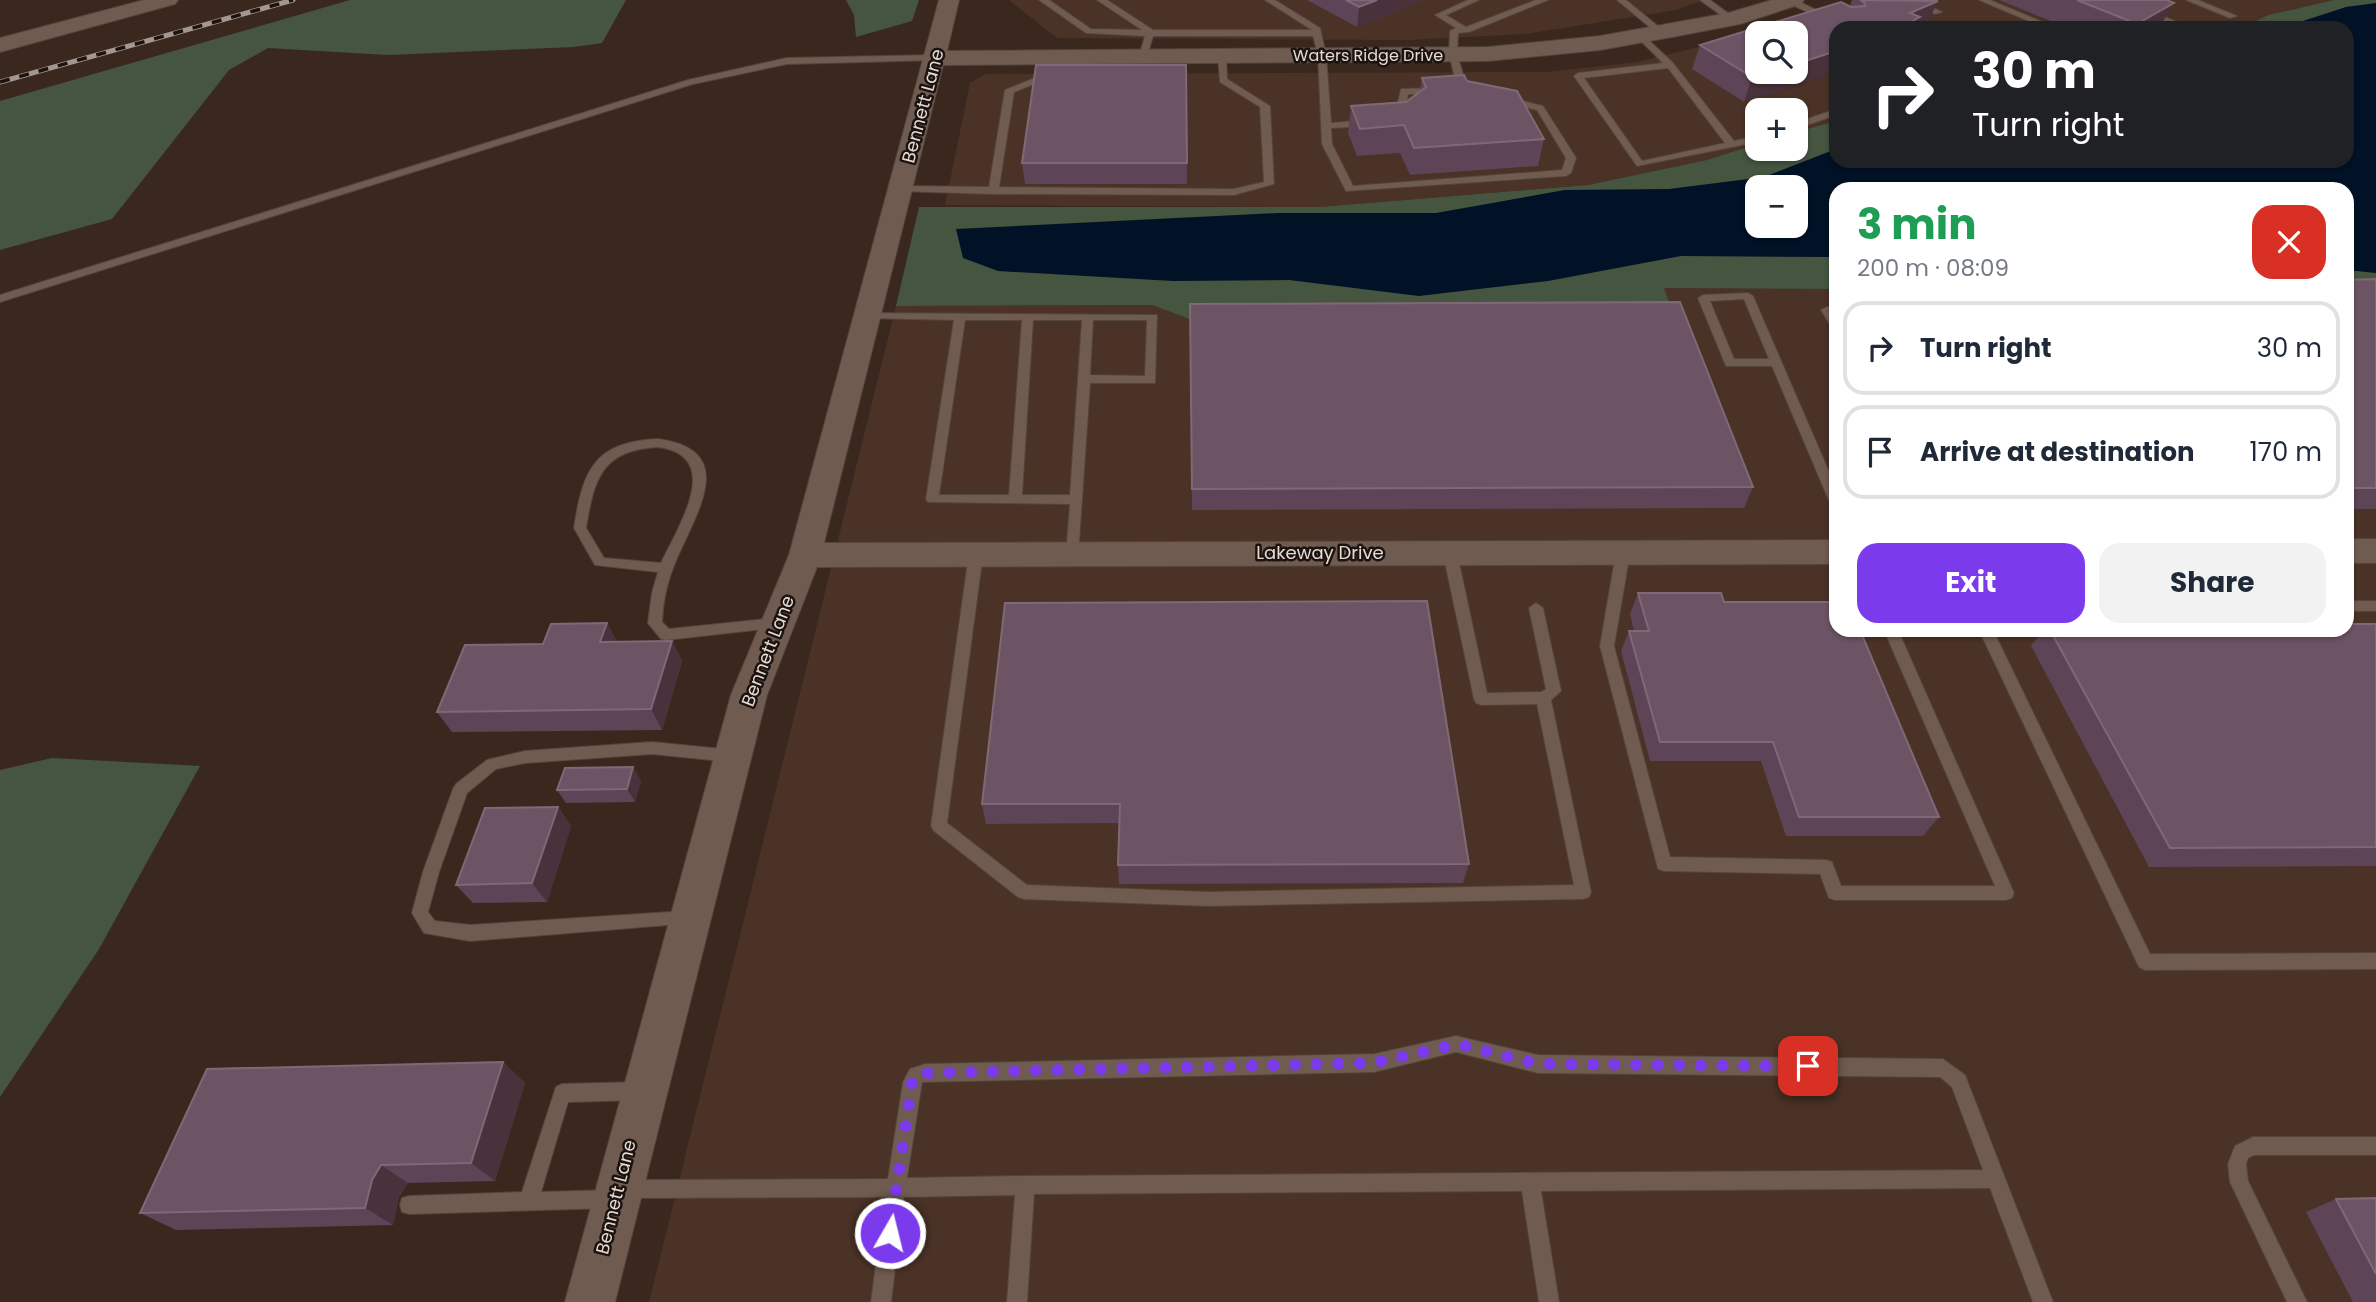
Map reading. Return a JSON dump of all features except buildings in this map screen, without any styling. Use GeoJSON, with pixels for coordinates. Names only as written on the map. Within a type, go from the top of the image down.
{"type":"FeatureCollection","features":[{"type":"Feature","properties":{"kind":"street"},"geometry":{"type":"LineString","coordinates":[[0,44],[168,0]]}},
{"type":"Feature","properties":{"kind":"street","name":"Bennett Lane"},"geometry":{"type":"LineString","coordinates":[[590,1302],[749,695],[805,555],[949,0]]}},
{"type":"Feature","properties":{"kind":"street","name":"Waters Ridge Drive"},"geometry":{"type":"LineString","coordinates":[[936,58],[1453,54],[1546,49],[1732,19],[1793,1]]}},
{"type":"Feature","properties":{"kind":"street"},"geometry":{"type":"LineString","coordinates":[[2354,551],[2376,551]]}},
{"type":"Feature","properties":{"kind":"street","name":"Lakeway Drive"},"geometry":{"type":"LineString","coordinates":[[805,555],[1829,552]]}},
{"type":"Feature","properties":{"kind":"lane"},"geometry":{"type":"LineString","coordinates":[[1044,0],[1089,31],[1318,33]]}},
{"type":"Feature","properties":{"kind":"lane"},"geometry":{"type":"LineString","coordinates":[[1101,0],[1150,32]]}},
{"type":"Feature","properties":{"kind":"lane"},"geometry":{"type":"LineString","coordinates":[[1269,0],[1317,28],[1322,55],[1327,144],[1350,189],[1566,173],[1571,158],[1540,108],[1488,97]]}},
{"type":"Feature","properties":{"kind":"lane"},"geometry":{"type":"LineString","coordinates":[[1466,30],[1438,15],[1475,0]]}},
{"type":"Feature","properties":{"kind":"lane"},"geometry":{"type":"LineString","coordinates":[[1462,91],[1453,54],[1454,31],[1466,30],[1544,0]]}},
{"type":"Feature","properties":{"kind":"lane"},"geometry":{"type":"LineString","coordinates":[[1621,0],[1651,34],[1670,65],[1732,145]]}},
{"type":"Feature","properties":{"kind":"lane"},"geometry":{"type":"LineString","coordinates":[[1704,0],[1732,19]]}},
{"type":"Feature","properties":{"kind":"lane"},"geometry":{"type":"LineString","coordinates":[[1910,0],[1937,12]]}},
{"type":"Feature","properties":{"kind":"lane"},"geometry":{"type":"LineString","coordinates":[[1983,0],[2036,21]]}},
{"type":"Feature","properties":{"kind":"lane"},"geometry":{"type":"LineString","coordinates":[[2115,0],[2170,21]]}},
{"type":"Feature","properties":{"kind":"lane"},"geometry":{"type":"LineString","coordinates":[[2190,0],[2232,16]]}},
{"type":"Feature","properties":{"kind":"lane"},"geometry":{"type":"LineString","coordinates":[[1793,1],[1834,21]]}},
{"type":"Feature","properties":{"kind":"lane"},"geometry":{"type":"LineString","coordinates":[[1143,56],[1150,32]]}},
{"type":"Feature","properties":{"kind":"lane"},"geometry":{"type":"LineString","coordinates":[[902,188],[1234,192],[1269,184],[1265,106],[1223,80],[1222,56]]}},
{"type":"Feature","properties":{"kind":"lane"},"geometry":{"type":"LineString","coordinates":[[993,191],[1010,90],[1049,75],[1051,57]]}},
{"type":"Feature","properties":{"kind":"lane"},"geometry":{"type":"LineString","coordinates":[[0,299],[691,82],[787,61],[936,58]]}},
{"type":"Feature","properties":{"kind":"lane"},"geometry":{"type":"LineString","coordinates":[[1670,65],[1578,76],[1640,164],[1745,142]]}},
{"type":"Feature","properties":{"kind":"lane"},"geometry":{"type":"LineString","coordinates":[[1387,122],[1399,121],[1404,91],[1462,91],[1475,94]]}},
{"type":"Feature","properties":{"kind":"lane"},"geometry":{"type":"LineString","coordinates":[[1808,122],[1829,114]]}},
{"type":"Feature","properties":{"kind":"lane"},"geometry":{"type":"LineString","coordinates":[[1326,126],[1375,123]]}},
{"type":"Feature","properties":{"kind":"lane"},"geometry":{"type":"LineString","coordinates":[[1777,362],[1730,363],[1703,298],[1748,296],[1777,362],[1829,486]]}},
{"type":"Feature","properties":{"kind":"lane"},"geometry":{"type":"LineString","coordinates":[[868,316],[1153,317],[1151,380],[1084,379]]}},
{"type":"Feature","properties":{"kind":"lane"},"geometry":{"type":"LineString","coordinates":[[960,316],[932,499],[1077,500]]}},
{"type":"Feature","properties":{"kind":"lane"},"geometry":{"type":"LineString","coordinates":[[1014,499],[1028,317]]}},
{"type":"Feature","properties":{"kind":"lane"},"geometry":{"type":"LineString","coordinates":[[1073,554],[1088,317]]}},
{"type":"Feature","properties":{"kind":"lane"},"geometry":{"type":"LineString","coordinates":[[666,568],[600,562],[580,528],[590,480],[611,454],[635,442],[669,445],[690,452],[699,468],[698,497],[666,568],[656,604],[655,623],[666,635],[778,623]]}},
{"type":"Feature","properties":{"kind":"lane"},"geometry":{"type":"LineString","coordinates":[[1450,553],[1481,699],[1543,698],[1554,691],[1536,608]]}},
{"type":"Feature","properties":{"kind":"lane"},"geometry":{"type":"LineString","coordinates":[[1623,553],[1607,646],[1664,864],[1826,867],[1835,893],[2006,893],[1894,637]]}},
{"type":"Feature","properties":{"kind":"lane"},"geometry":{"type":"LineString","coordinates":[[976,554],[939,826],[1024,892],[1208,899],[1583,892],[1543,698]]}},
{"type":"Feature","properties":{"kind":"lane"},"geometry":{"type":"LineString","coordinates":[[2354,606],[2376,606]]}},
{"type":"Feature","properties":{"kind":"lane"},"geometry":{"type":"LineString","coordinates":[[1989,637],[2146,962],[2376,961]]}},
{"type":"Feature","properties":{"kind":"lane"},"geometry":{"type":"LineString","coordinates":[[690,917],[470,933],[430,928],[420,913],[431,872],[461,789],[492,764],[524,757],[652,748],[733,756]]}},
{"type":"Feature","properties":{"kind":"lane"},"geometry":{"type":"LineString","coordinates":[[881,1302],[912,1082],[916,1075],[1374,1063],[1457,1044],[1538,1064],[1943,1068],[1959,1081],[2043,1302]]}},
{"type":"Feature","properties":{"kind":"lane"},"geometry":{"type":"LineString","coordinates":[[529,1201],[562,1093],[644,1091]]}},
{"type":"Feature","properties":{"kind":"lane"},"geometry":{"type":"LineString","coordinates":[[2297,1302],[2239,1182],[2237,1164],[2241,1152],[2253,1146],[2376,1146]]}},
{"type":"Feature","properties":{"kind":"lane"},"geometry":{"type":"LineString","coordinates":[[409,1205],[529,1201],[617,1194],[1025,1185],[1997,1179]]}},
{"type":"Feature","properties":{"kind":"lane"},"geometry":{"type":"LineString","coordinates":[[1530,1181],[1549,1302]]}},
{"type":"Feature","properties":{"kind":"lane"},"geometry":{"type":"LineString","coordinates":[[1017,1302],[1025,1185]]}},
{"type":"Feature","properties":{"kind":"shaded area"},"geometry":{"type":"Polygon","coordinates":[[[1009,0],[1704,0],[1676,10],[1525,34],[1408,40],[1057,38],[1009,0]]]}},
{"type":"Feature","properties":{"kind":"shaded area"},"geometry":{"type":"Polygon","coordinates":[[[1866,0],[2334,0],[2268,15],[2256,21],[1829,21],[1829,123],[1808,129],[1808,98],[1745,98],[1745,148],[1707,160],[1588,185],[1320,207],[945,205],[970,83],[986,74],[1548,72],[1637,62],[1745,36],[1745,84],[1808,84],[1808,21],[1801,21],[1866,0]]]}},
{"type":"Feature","properties":{"kind":"shaded area"},"geometry":{"type":"Polygon","coordinates":[[[2354,286],[2376,287],[2376,1302],[649,1302],[896,306],[1152,305],[1192,320],[1675,322],[1664,288],[1829,289],[1829,637],[2354,637],[2354,286]]]}},
{"type":"Feature","properties":{"kind":"green space"},"geometry":{"type":"Polygon","coordinates":[[[350,0],[626,0],[602,43],[574,47],[388,55],[268,48],[229,70],[112,219],[0,250],[0,101],[350,0]]]}},
{"type":"Feature","properties":{"kind":"green space"},"geometry":{"type":"Polygon","coordinates":[[[846,0],[919,0],[912,21],[856,37],[854,15],[846,0]]]}},
{"type":"Feature","properties":{"kind":"green space"},"geometry":{"type":"Polygon","coordinates":[[[2334,0],[2376,0],[2376,287],[2354,286],[2354,182],[1829,182],[1829,289],[1664,288],[1676,322],[1192,320],[1152,305],[896,306],[919,207],[1320,207],[1588,185],[1707,160],[1745,148],[1745,161],[1808,161],[1808,129],[1829,123],[1829,168],[2354,168],[2354,21],[2256,21],[2268,15],[2334,0]]]}},
{"type":"Feature","properties":{"kind":"green space"},"geometry":{"type":"Polygon","coordinates":[[[52,758],[200,766],[99,949],[0,1097],[0,770],[52,758]]]}},
{"type":"Feature","properties":{"kind":"water"},"geometry":{"type":"Polygon","coordinates":[[[2376,3],[2376,273],[2354,271],[2354,182],[1829,182],[1829,257],[1681,256],[1548,281],[1419,296],[1289,280],[1173,281],[998,271],[963,258],[956,229],[1279,213],[1436,213],[1565,190],[1669,189],[1745,179],[1745,238],[1808,238],[1808,175],[1769,175],[1829,152],[1829,168],[2354,168],[2354,21],[2303,21],[2346,7],[2376,3]]]}},
{"type":"Feature","properties":{"kind":"railway"},"geometry":{"type":"LineString","coordinates":[[0,82],[293,0]]}},
{"type":"Feature","properties":{"kind":"route"},"geometry":{"type":"LineString","coordinates":[[890,1233],[912,1082],[916,1075],[925,1073],[1374,1063],[1457,1044],[1538,1064],[1808,1066]]}}]}
